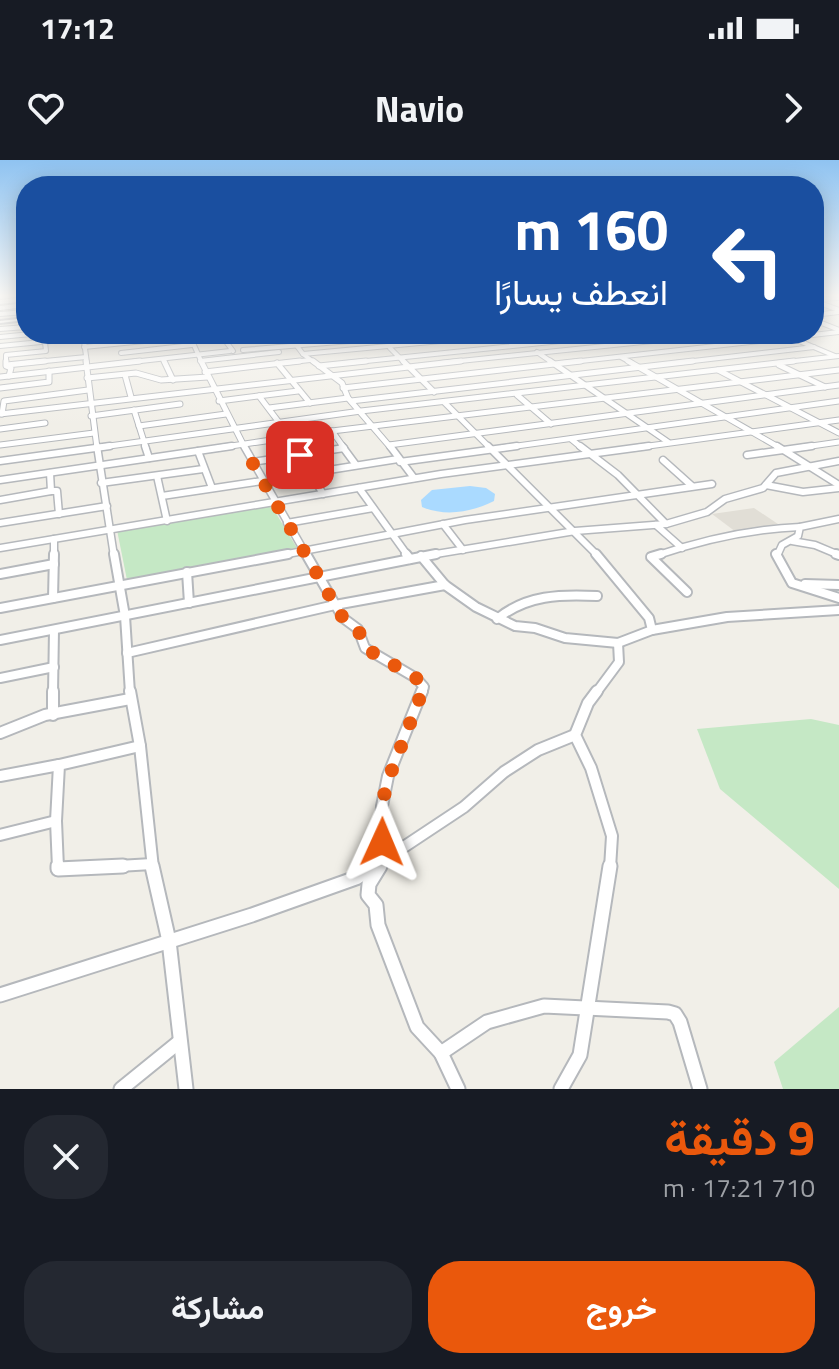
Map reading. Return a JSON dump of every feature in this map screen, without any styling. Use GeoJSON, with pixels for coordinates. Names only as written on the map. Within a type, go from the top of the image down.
{"type":"FeatureCollection","features":[{"type":"Feature","properties":{"kind":"street"},"geometry":{"type":"LineString","coordinates":[[0,346],[22,344]]}},
{"type":"Feature","properties":{"kind":"street"},"geometry":{"type":"LineString","coordinates":[[44,344],[51,361]]}},
{"type":"Feature","properties":{"kind":"street"},"geometry":{"type":"LineString","coordinates":[[84,344],[101,483],[112,529],[125,616],[130,699],[140,746],[152,864],[169,941],[186,1089]]}},
{"type":"Feature","properties":{"kind":"street"},"geometry":{"type":"LineString","coordinates":[[84,347],[116,344],[124,363]]}},
{"type":"Feature","properties":{"kind":"street"},"geometry":{"type":"LineString","coordinates":[[155,344],[157,350]]}},
{"type":"Feature","properties":{"kind":"street"},"geometry":{"type":"LineString","coordinates":[[227,344],[230,351]]}},
{"type":"Feature","properties":{"kind":"street"},"geometry":{"type":"LineString","coordinates":[[295,344],[328,375],[342,383],[350,399],[375,426],[414,478]]}},
{"type":"Feature","properties":{"kind":"street"},"geometry":{"type":"LineString","coordinates":[[0,377],[163,359],[247,356],[329,344]]}},
{"type":"Feature","properties":{"kind":"street"},"geometry":{"type":"LineString","coordinates":[[345,344],[348,350]]}},
{"type":"Feature","properties":{"kind":"street"},"geometry":{"type":"LineString","coordinates":[[391,344],[408,367],[474,434],[575,531],[641,607],[649,618],[652,630]]}},
{"type":"Feature","properties":{"kind":"street"},"geometry":{"type":"LineString","coordinates":[[199,358],[243,350],[348,350],[422,344]]}},
{"type":"Feature","properties":{"kind":"street"},"geometry":{"type":"LineString","coordinates":[[455,344],[463,351]]}},
{"type":"Feature","properties":{"kind":"street"},"geometry":{"type":"LineString","coordinates":[[319,366],[526,344],[669,442]]}},
{"type":"Feature","properties":{"kind":"street"},"geometry":{"type":"LineString","coordinates":[[599,344],[724,417],[788,449],[839,486]]}},
{"type":"Feature","properties":{"kind":"street"},"geometry":{"type":"LineString","coordinates":[[49,382],[3,387],[1,414],[212,387],[622,344]]}},
{"type":"Feature","properties":{"kind":"street"},"geometry":{"type":"LineString","coordinates":[[667,344],[839,433]]}},
{"type":"Feature","properties":{"kind":"street"},"geometry":{"type":"LineString","coordinates":[[343,388],[733,344],[756,354]]}},
{"type":"Feature","properties":{"kind":"street"},"geometry":{"type":"LineString","coordinates":[[806,344],[838,357]]}},
{"type":"Feature","properties":{"kind":"street"},"geometry":{"type":"LineString","coordinates":[[121,353],[192,345],[274,503],[343,618],[358,629],[365,648],[416,678],[424,687],[387,783],[382,805],[381,861],[378,875],[369,884],[368,895],[376,905],[378,925],[417,1027],[441,1053],[458,1089]]}},
{"type":"Feature","properties":{"kind":"street"},"geometry":{"type":"LineString","coordinates":[[269,408],[814,347]]}},
{"type":"Feature","properties":{"kind":"street"},"geometry":{"type":"LineString","coordinates":[[243,350],[267,381]]}},
{"type":"Feature","properties":{"kind":"street"},"geometry":{"type":"LineString","coordinates":[[793,350],[816,359]]}},
{"type":"Feature","properties":{"kind":"street"},"geometry":{"type":"LineString","coordinates":[[9,376],[11,368],[6,366],[3,355],[46,351]]}},
{"type":"Feature","properties":{"kind":"street"},"geometry":{"type":"LineString","coordinates":[[6,366],[86,357]]}},
{"type":"Feature","properties":{"kind":"street"},"geometry":{"type":"LineString","coordinates":[[0,461],[361,411],[838,357]]}},
{"type":"Feature","properties":{"kind":"street"},"geometry":{"type":"LineString","coordinates":[[163,359],[173,380]]}},
{"type":"Feature","properties":{"kind":"street"},"geometry":{"type":"LineString","coordinates":[[87,378],[146,374],[173,380],[311,359]]}},
{"type":"Feature","properties":{"kind":"street"},"geometry":{"type":"LineString","coordinates":[[475,360],[502,382]]}},
{"type":"Feature","properties":{"kind":"street"},"geometry":{"type":"LineString","coordinates":[[277,363],[310,403]]}},
{"type":"Feature","properties":{"kind":"street"},"geometry":{"type":"LineString","coordinates":[[777,364],[825,387]]}},
{"type":"Feature","properties":{"kind":"street"},"geometry":{"type":"LineString","coordinates":[[0,480],[332,431],[839,370]]}},
{"type":"Feature","properties":{"kind":"street"},"geometry":{"type":"LineString","coordinates":[[49,371],[51,395]]}},
{"type":"Feature","properties":{"kind":"street"},"geometry":{"type":"LineString","coordinates":[[125,375],[131,397]]}},
{"type":"Feature","properties":{"kind":"street"},"geometry":{"type":"LineString","coordinates":[[389,445],[839,385]]}},
{"type":"Feature","properties":{"kind":"street"},"geometry":{"type":"LineString","coordinates":[[4,401],[88,390]]}},
{"type":"Feature","properties":{"kind":"street"},"geometry":{"type":"LineString","coordinates":[[219,401],[298,391]]}},
{"type":"Feature","properties":{"kind":"street"},"geometry":{"type":"LineString","coordinates":[[174,392],[189,419]]}},
{"type":"Feature","properties":{"kind":"street"},"geometry":{"type":"LineString","coordinates":[[787,393],[818,404]]}},
{"type":"Feature","properties":{"kind":"street"},"geometry":{"type":"LineString","coordinates":[[517,395],[551,424]]}},
{"type":"Feature","properties":{"kind":"street"},"geometry":{"type":"LineString","coordinates":[[259,396],[290,437]]}},
{"type":"Feature","properties":{"kind":"street"},"geometry":{"type":"LineString","coordinates":[[310,473],[839,401]]}},
{"type":"Feature","properties":{"kind":"street"},"geometry":{"type":"LineString","coordinates":[[91,416],[180,404]]}},
{"type":"Feature","properties":{"kind":"street"},"geometry":{"type":"LineString","coordinates":[[46,408],[45,423],[53,438]]}},
{"type":"Feature","properties":{"kind":"street"},"geometry":{"type":"LineString","coordinates":[[134,410],[149,458]]}},
{"type":"Feature","properties":{"kind":"street"},"geometry":{"type":"LineString","coordinates":[[139,426],[226,414]]}},
{"type":"Feature","properties":{"kind":"street"},"geometry":{"type":"LineString","coordinates":[[0,548],[414,478],[839,420]]}},
{"type":"Feature","properties":{"kind":"street"},"geometry":{"type":"LineString","coordinates":[[0,429],[45,423]]}},
{"type":"Feature","properties":{"kind":"street"},"geometry":{"type":"LineString","coordinates":[[332,431],[356,465]]}},
{"type":"Feature","properties":{"kind":"street"},"geometry":{"type":"LineString","coordinates":[[0,445],[94,433]]}},
{"type":"Feature","properties":{"kind":"street"},"geometry":{"type":"LineString","coordinates":[[571,439],[618,475],[666,524]]}},
{"type":"Feature","properties":{"kind":"street"},"geometry":{"type":"LineString","coordinates":[[747,455],[839,442]]}},
{"type":"Feature","properties":{"kind":"street"},"geometry":{"type":"LineString","coordinates":[[252,462],[344,448]]}},
{"type":"Feature","properties":{"kind":"street"},"geometry":{"type":"LineString","coordinates":[[198,451],[212,488]]}},
{"type":"Feature","properties":{"kind":"street"},"geometry":{"type":"LineString","coordinates":[[300,455],[323,494]]}},
{"type":"Feature","properties":{"kind":"street"},"geometry":{"type":"LineString","coordinates":[[663,460],[692,486]]}},
{"type":"Feature","properties":{"kind":"street"},"geometry":{"type":"LineString","coordinates":[[766,485],[776,473],[839,461]]}},
{"type":"Feature","properties":{"kind":"street"},"geometry":{"type":"LineString","coordinates":[[101,483],[203,469]]}},
{"type":"Feature","properties":{"kind":"street"},"geometry":{"type":"LineString","coordinates":[[50,473],[51,491]]}},
{"type":"Feature","properties":{"kind":"street"},"geometry":{"type":"LineString","coordinates":[[157,476],[167,521]]}},
{"type":"Feature","properties":{"kind":"street"},"geometry":{"type":"LineString","coordinates":[[162,496],[262,481]]}},
{"type":"Feature","properties":{"kind":"street"},"geometry":{"type":"LineString","coordinates":[[0,608],[392,532],[712,484]]}},
{"type":"Feature","properties":{"kind":"street"},"geometry":{"type":"LineString","coordinates":[[0,640],[421,556],[575,531],[666,524],[707,512],[725,499],[766,485],[803,492],[839,486]]}},
{"type":"Feature","properties":{"kind":"street"},"geometry":{"type":"LineString","coordinates":[[359,488],[410,559]]}},
{"type":"Feature","properties":{"kind":"street"},"geometry":{"type":"LineString","coordinates":[[0,500],[57,491],[59,514]]}},
{"type":"Feature","properties":{"kind":"street"},"geometry":{"type":"LineString","coordinates":[[0,523],[107,506]]}},
{"type":"Feature","properties":{"kind":"street"},"geometry":{"type":"LineString","coordinates":[[287,523],[373,508]]}},
{"type":"Feature","properties":{"kind":"street"},"geometry":{"type":"LineString","coordinates":[[687,592],[651,557],[698,541],[839,519]]}},
{"type":"Feature","properties":{"kind":"street"},"geometry":{"type":"LineString","coordinates":[[443,524],[463,550]]}},
{"type":"Feature","properties":{"kind":"street"},"geometry":{"type":"LineString","coordinates":[[656,525],[682,548]]}},
{"type":"Feature","properties":{"kind":"street"},"geometry":{"type":"LineString","coordinates":[[800,527],[798,536],[777,549],[776,553],[792,583],[839,598]]}},
{"type":"Feature","properties":{"kind":"street"},"geometry":{"type":"LineString","coordinates":[[53,598],[54,539]]}},
{"type":"Feature","properties":{"kind":"street"},"geometry":{"type":"LineString","coordinates":[[791,541],[815,545],[838,554]]}},
{"type":"Feature","properties":{"kind":"street"},"geometry":{"type":"LineString","coordinates":[[421,556],[445,585],[497,619],[565,638],[618,643],[652,630],[727,617],[839,610]]}},
{"type":"Feature","properties":{"kind":"street"},"geometry":{"type":"LineString","coordinates":[[0,574],[54,564]]}},
{"type":"Feature","properties":{"kind":"street"},"geometry":{"type":"LineString","coordinates":[[187,572],[189,603]]}},
{"type":"Feature","properties":{"kind":"street"},"geometry":{"type":"LineString","coordinates":[[792,583],[839,585]]}},
{"type":"Feature","properties":{"kind":"street"},"geometry":{"type":"LineString","coordinates":[[127,653],[335,605],[445,585]]}},
{"type":"Feature","properties":{"kind":"street"},"geometry":{"type":"LineString","coordinates":[[497,619],[531,599],[597,596]]}},
{"type":"Feature","properties":{"kind":"street"},"geometry":{"type":"LineString","coordinates":[[53,715],[54,630]]}},
{"type":"Feature","properties":{"kind":"street"},"geometry":{"type":"LineString","coordinates":[[0,995],[356,878],[464,807],[515,765],[538,750],[575,735],[588,703],[619,662],[618,643]]}},
{"type":"Feature","properties":{"kind":"street"},"geometry":{"type":"LineString","coordinates":[[0,678],[54,667]]}},
{"type":"Feature","properties":{"kind":"street"},"geometry":{"type":"LineString","coordinates":[[0,733],[13,726],[53,715],[130,699]]}},
{"type":"Feature","properties":{"kind":"street"},"geometry":{"type":"LineString","coordinates":[[561,1089],[580,1055],[612,836],[591,768],[575,735]]}},
{"type":"Feature","properties":{"kind":"street"},"geometry":{"type":"LineString","coordinates":[[0,776],[140,746]]}},
{"type":"Feature","properties":{"kind":"street"},"geometry":{"type":"LineString","coordinates":[[59,765],[56,821],[58,869],[152,864]]}},
{"type":"Feature","properties":{"kind":"street"},"geometry":{"type":"LineString","coordinates":[[0,835],[56,821]]}},
{"type":"Feature","properties":{"kind":"street"},"geometry":{"type":"LineString","coordinates":[[441,1053],[487,1022],[544,1006],[675,1014],[700,1089]]}},
{"type":"Feature","properties":{"kind":"street"},"geometry":{"type":"LineString","coordinates":[[121,1089],[179,1042]]}},
{"type":"Feature","properties":{"kind":"shaded area"},"geometry":{"type":"Polygon","coordinates":[[[754,508],[778,524],[736,532],[712,514],[754,508]]]}},
{"type":"Feature","properties":{"kind":"green space"},"geometry":{"type":"Polygon","coordinates":[[[271,505],[297,548],[127,580],[117,530],[271,505]]]}},
{"type":"Feature","properties":{"kind":"green space"},"geometry":{"type":"Polygon","coordinates":[[[811,719],[839,725],[839,889],[720,789],[697,729],[811,719]]]}},
{"type":"Feature","properties":{"kind":"green space"},"geometry":{"type":"Polygon","coordinates":[[[839,1007],[839,1089],[783,1089],[774,1062],[839,1007]]]}},
{"type":"Feature","properties":{"kind":"water"},"geometry":{"type":"Polygon","coordinates":[[[470,486],[486,488],[495,494],[494,501],[459,512],[440,512],[422,507],[421,500],[432,490],[470,486]]]}},
{"type":"Feature","properties":{"kind":"route"},"geometry":{"type":"LineString","coordinates":[[300,455],[252,462],[343,618],[358,629],[365,648],[407,672],[424,687],[387,783],[382,805],[382,842]]}}]}
